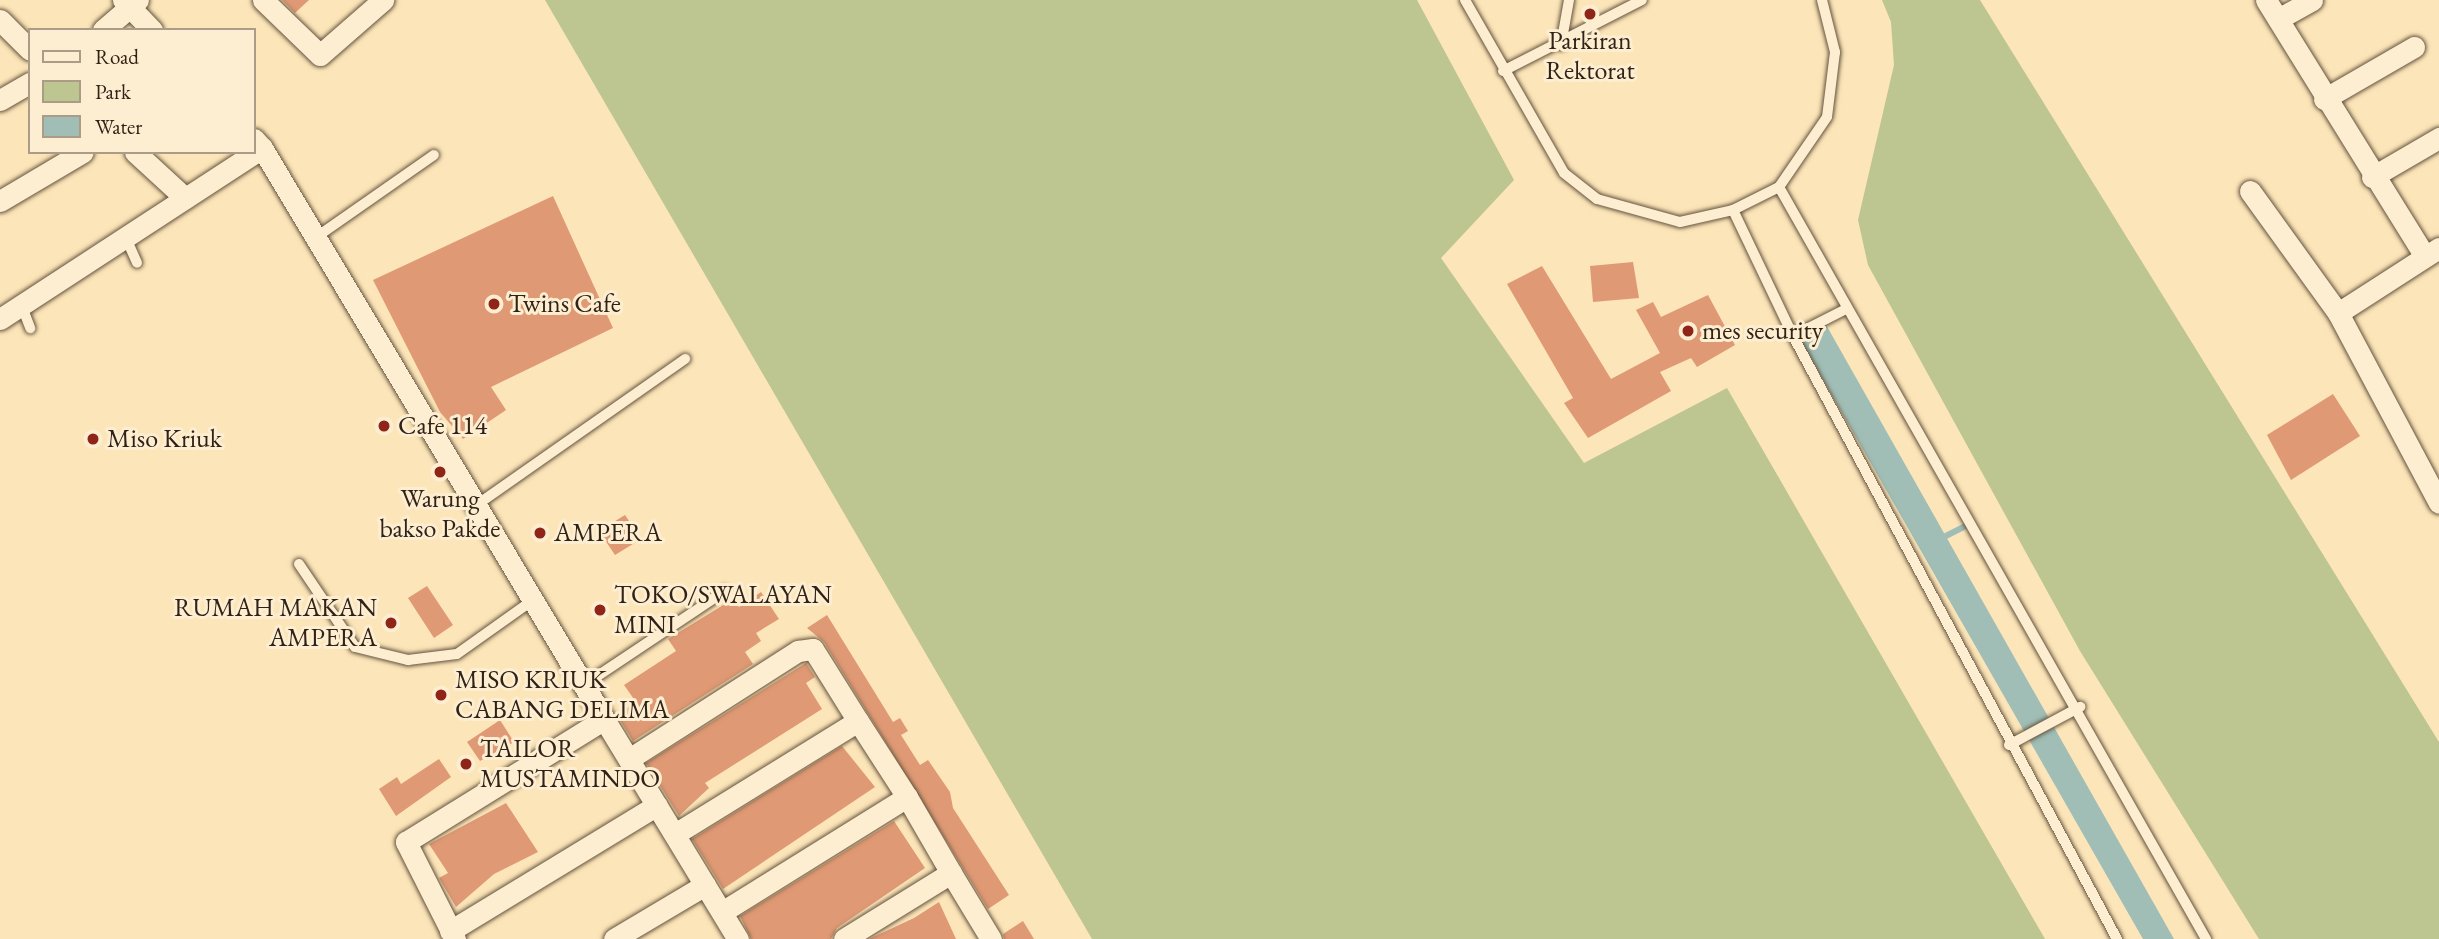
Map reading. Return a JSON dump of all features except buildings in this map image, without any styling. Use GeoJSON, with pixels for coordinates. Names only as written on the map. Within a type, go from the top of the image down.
{"type":"FeatureCollection","features":[{"type":"Feature","properties":{"kind":"street"},"geometry":{"type":"LineString","coordinates":[[263,0],[320,55],[383,0]]}},
{"type":"Feature","properties":{"kind":"street"},"geometry":{"type":"LineString","coordinates":[[2266,0],[2372,177],[2432,252],[2338,313]]}},
{"type":"Feature","properties":{"kind":"street"},"geometry":{"type":"LineString","coordinates":[[2278,19],[2312,0]]}},
{"type":"Feature","properties":{"kind":"street"},"geometry":{"type":"LineString","coordinates":[[105,28],[131,2],[150,28]]}},
{"type":"Feature","properties":{"kind":"street"},"geometry":{"type":"LineString","coordinates":[[0,20],[28,48]]}},
{"type":"Feature","properties":{"kind":"street"},"geometry":{"type":"LineString","coordinates":[[2324,99],[2414,47]]}},
{"type":"Feature","properties":{"kind":"street"},"geometry":{"type":"LineString","coordinates":[[0,100],[28,84]]}},
{"type":"Feature","properties":{"kind":"street"},"geometry":{"type":"LineString","coordinates":[[2372,177],[2439,138]]}},
{"type":"Feature","properties":{"kind":"street"},"geometry":{"type":"LineString","coordinates":[[258,144],[478,504],[604,719],[738,939]]}},
{"type":"Feature","properties":{"kind":"street"},"geometry":{"type":"LineString","coordinates":[[0,201],[80,154]]}},
{"type":"Feature","properties":{"kind":"street"},"geometry":{"type":"LineString","coordinates":[[137,154],[185,198]]}},
{"type":"Feature","properties":{"kind":"street"},"geometry":{"type":"LineString","coordinates":[[0,319],[126,238],[244,154]]}},
{"type":"Feature","properties":{"kind":"street"},"geometry":{"type":"LineString","coordinates":[[2250,191],[2338,313],[2439,503]]}},
{"type":"Feature","properties":{"kind":"street"},"geometry":{"type":"LineString","coordinates":[[629,759],[798,651],[813,649],[991,939]]}},
{"type":"Feature","properties":{"kind":"street"},"geometry":{"type":"LineString","coordinates":[[604,719],[421,828],[406,842],[407,853],[452,935],[657,805]]}},
{"type":"Feature","properties":{"kind":"street"},"geometry":{"type":"LineString","coordinates":[[674,834],[858,721]]}},
{"type":"Feature","properties":{"kind":"street"},"geometry":{"type":"LineString","coordinates":[[722,912],[906,797]]}},
{"type":"Feature","properties":{"kind":"street"},"geometry":{"type":"LineString","coordinates":[[844,939],[951,873]]}},
{"type":"Feature","properties":{"kind":"street"},"geometry":{"type":"LineString","coordinates":[[614,939],[705,885]]}},
{"type":"Feature","properties":{"kind":"lane"},"geometry":{"type":"LineString","coordinates":[[1465,0],[1503,71],[1564,173],[1597,199],[1680,222],[1732,210],[1779,187],[1827,117],[1835,52],[1822,0]]}},
{"type":"Feature","properties":{"kind":"lane"},"geometry":{"type":"LineString","coordinates":[[1561,45],[1569,0]]}},
{"type":"Feature","properties":{"kind":"lane"},"geometry":{"type":"LineString","coordinates":[[1503,71],[1561,45],[1642,0]]}},
{"type":"Feature","properties":{"kind":"lane"},"geometry":{"type":"LineString","coordinates":[[316,238],[434,155]]}},
{"type":"Feature","properties":{"kind":"lane"},"geometry":{"type":"LineString","coordinates":[[1779,187],[1811,246],[1839,312],[2080,707],[2206,939]]}},
{"type":"Feature","properties":{"kind":"lane"},"geometry":{"type":"LineString","coordinates":[[1732,210],[1759,267],[1798,333],[2009,745],[2116,939]]}},
{"type":"Feature","properties":{"kind":"lane"},"geometry":{"type":"LineString","coordinates":[[126,238],[137,263]]}},
{"type":"Feature","properties":{"kind":"lane"},"geometry":{"type":"LineString","coordinates":[[21,304],[30,328]]}},
{"type":"Feature","properties":{"kind":"lane"},"geometry":{"type":"LineString","coordinates":[[1798,333],[1839,312]]}},
{"type":"Feature","properties":{"kind":"lane"},"geometry":{"type":"LineString","coordinates":[[478,504],[685,359]]}},
{"type":"Feature","properties":{"kind":"lane"},"geometry":{"type":"LineString","coordinates":[[299,564],[355,648],[408,660],[457,654],[533,600]]}},
{"type":"Feature","properties":{"kind":"lane"},"geometry":{"type":"LineString","coordinates":[[584,685],[725,591]]}},
{"type":"Feature","properties":{"kind":"lane"},"geometry":{"type":"LineString","coordinates":[[2009,745],[2080,707]]}},
{"type":"Feature","properties":{"kind":"green space"},"geometry":{"type":"Polygon","coordinates":[[[545,0],[1417,0],[1514,180],[1441,258],[1584,463],[1727,388],[2045,939],[1092,939],[545,0]]]}},
{"type":"Feature","properties":{"kind":"green space"},"geometry":{"type":"Polygon","coordinates":[[[1882,0],[1980,0],[2439,742],[2439,939],[2259,939],[2080,651],[1868,265],[1858,220],[1894,65],[1891,22],[1882,0]]]}},
{"type":"Feature","properties":{"kind":"water"},"geometry":{"type":"Polygon","coordinates":[[[1825,323],[2174,939],[2143,939],[1798,336],[1825,323]]]}},
{"type":"Feature","properties":{"kind":"waterway"},"geometry":{"type":"LineString","coordinates":[[1938,540],[1972,523]]}},
{"type":"Feature","properties":{"kind":"place","name":"Parkiran Rektorat"},"geometry":{"type":"Point","coordinates":[1590,14]}},
{"type":"Feature","properties":{"kind":"place","name":"Twins Cafe"},"geometry":{"type":"Point","coordinates":[494,304]}},
{"type":"Feature","properties":{"kind":"place","name":"mes security"},"geometry":{"type":"Point","coordinates":[1688,331]}},
{"type":"Feature","properties":{"kind":"place","name":"Cafe 114"},"geometry":{"type":"Point","coordinates":[384,426]}},
{"type":"Feature","properties":{"kind":"place","name":"Miso Kriuk"},"geometry":{"type":"Point","coordinates":[93,439]}},
{"type":"Feature","properties":{"kind":"place","name":"Warung bakso Pakde"},"geometry":{"type":"Point","coordinates":[440,472]}},
{"type":"Feature","properties":{"kind":"place","name":"AMPERA"},"geometry":{"type":"Point","coordinates":[540,533]}},
{"type":"Feature","properties":{"kind":"place","name":"TOKO/SWALAYAN MINI"},"geometry":{"type":"Point","coordinates":[600,610]}},
{"type":"Feature","properties":{"kind":"place","name":"RUMAH MAKAN AMPERA"},"geometry":{"type":"Point","coordinates":[391,623]}},
{"type":"Feature","properties":{"kind":"place","name":"MISO KRIUK CABANG DELIMA"},"geometry":{"type":"Point","coordinates":[441,695]}},
{"type":"Feature","properties":{"kind":"place","name":"TAILOR MUSTAMINDO"},"geometry":{"type":"Point","coordinates":[466,764]}}]}
